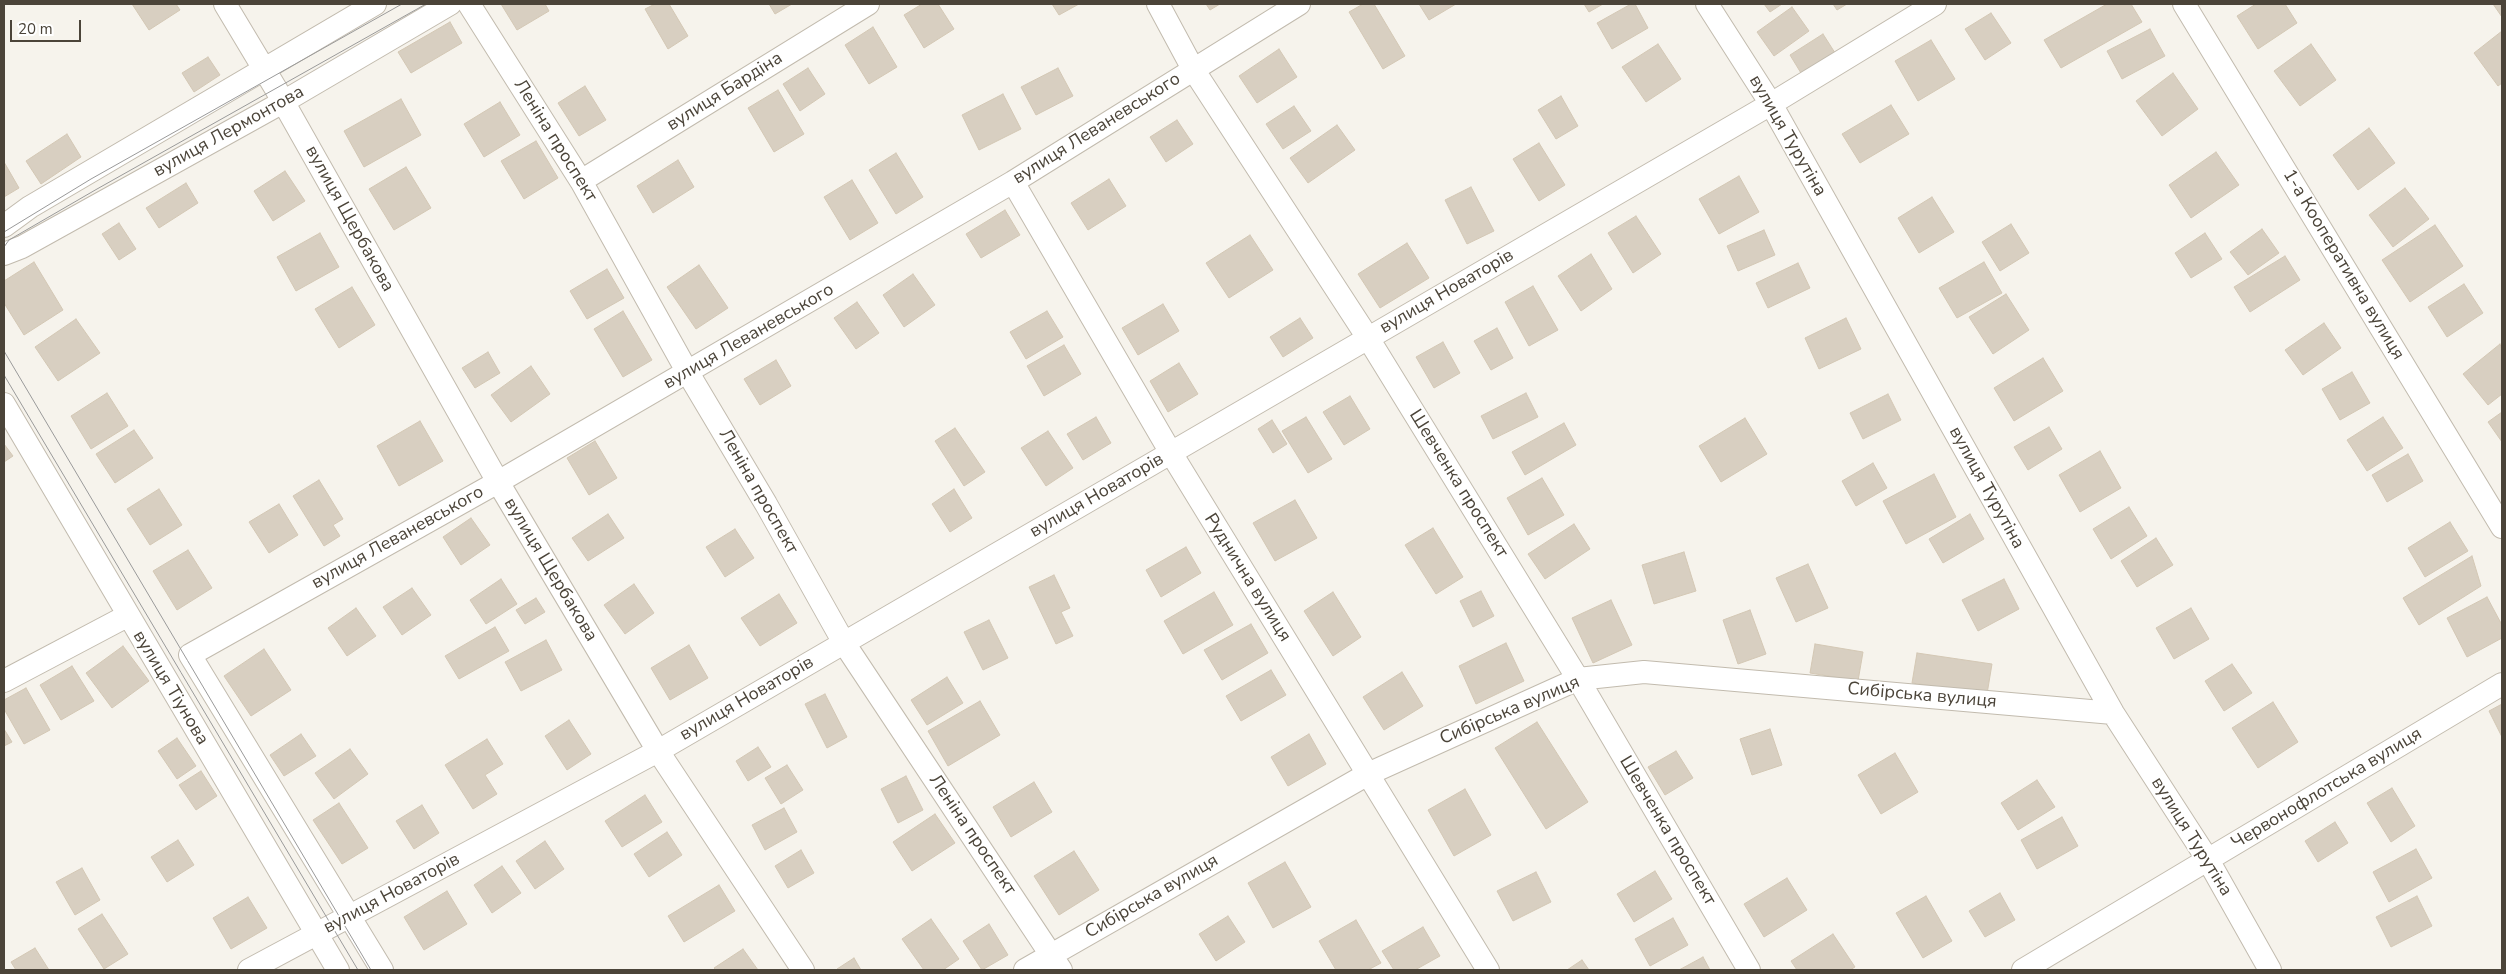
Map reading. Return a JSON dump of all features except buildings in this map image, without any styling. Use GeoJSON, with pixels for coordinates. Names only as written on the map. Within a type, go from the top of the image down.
{"type":"FeatureCollection","features":[{"type":"Feature","properties":{"kind":"street","name":"вулиця Щербакова"},"geometry":{"type":"LineString","coordinates":[[225,4],[283,102],[498,482],[658,751],[803,970]]}},
{"type":"Feature","properties":{"kind":"street","name":"вулиця Лермонтова"},"geometry":{"type":"LineString","coordinates":[[4,226],[30,207],[375,4]]}},
{"type":"Feature","properties":{"kind":"street","name":"вулиця Лермонтова"},"geometry":{"type":"LineString","coordinates":[[4,254],[22,247],[283,102],[450,4]]}},
{"type":"Feature","properties":{"kind":"street","name":"Леніна проспект"},"geometry":{"type":"LineString","coordinates":[[469,4],[581,181],[688,373],[766,504],[844,642],[1056,962]]}},
{"type":"Feature","properties":{"kind":"street","name":"вулиця Бардіна"},"geometry":{"type":"LineString","coordinates":[[581,181],[868,4]]}},
{"type":"Feature","properties":{"kind":"street","name":"Шевченка проспект"},"geometry":{"type":"LineString","coordinates":[[1158,4],[1193,70],[1368,338],[1578,679],[1749,970]]}},
{"type":"Feature","properties":{"kind":"street","name":"вулиця Леваневського"},"geometry":{"type":"LineString","coordinates":[[350,918],[190,655],[688,373],[1013,182],[1299,4]]}},
{"type":"Feature","properties":{"kind":"street","name":"вулиця Турутіна"},"geometry":{"type":"LineString","coordinates":[[1707,4],[1771,104],[2113,713],[2208,860],[2270,970]]}},
{"type":"Feature","properties":{"kind":"street","name":"вулиця Новаторів"},"geometry":{"type":"LineString","coordinates":[[249,970],[350,918],[658,751],[1771,104],[1935,4]]}},
{"type":"Feature","properties":{"kind":"street","name":"1-а Кооперативна вулиця"},"geometry":{"type":"LineString","coordinates":[[2184,4],[2502,527]]}},
{"type":"Feature","properties":{"kind":"street","name":"Руднична вулиця"},"geometry":{"type":"LineString","coordinates":[[1013,182],[1170,453],[1488,970]]}},
{"type":"Feature","properties":{"kind":"street","name":"вулиця Тіунова"},"geometry":{"type":"LineString","coordinates":[[4,404],[127,616],[338,970]]}},
{"type":"Feature","properties":{"kind":"street"},"geometry":{"type":"LineString","coordinates":[[4,681],[127,616]]}},
{"type":"Feature","properties":{"kind":"street","name":"Сибірська вулиця"},"geometry":{"type":"LineString","coordinates":[[1025,970],[1056,962],[1368,774],[1578,679],[1644,672],[2113,713]]}},
{"type":"Feature","properties":{"kind":"street","name":"Червонофлотська вулиця"},"geometry":{"type":"LineString","coordinates":[[2023,970],[2502,684]]}},
{"type":"Feature","properties":{"kind":"street"},"geometry":{"type":"LineString","coordinates":[[350,918],[382,970]]}},
{"type":"Feature","properties":{"kind":"tram line"},"geometry":{"type":"LineString","coordinates":[[4,232],[91,179],[402,4]]}},
{"type":"Feature","properties":{"kind":"tram line"},"geometry":{"type":"LineString","coordinates":[[4,247],[9,240],[97,189],[426,4]]}},
{"type":"Feature","properties":{"kind":"tram line"},"geometry":{"type":"LineString","coordinates":[[4,351],[371,970]]}},
{"type":"Feature","properties":{"kind":"tram line"},"geometry":{"type":"LineString","coordinates":[[4,375],[358,970]]}}]}
